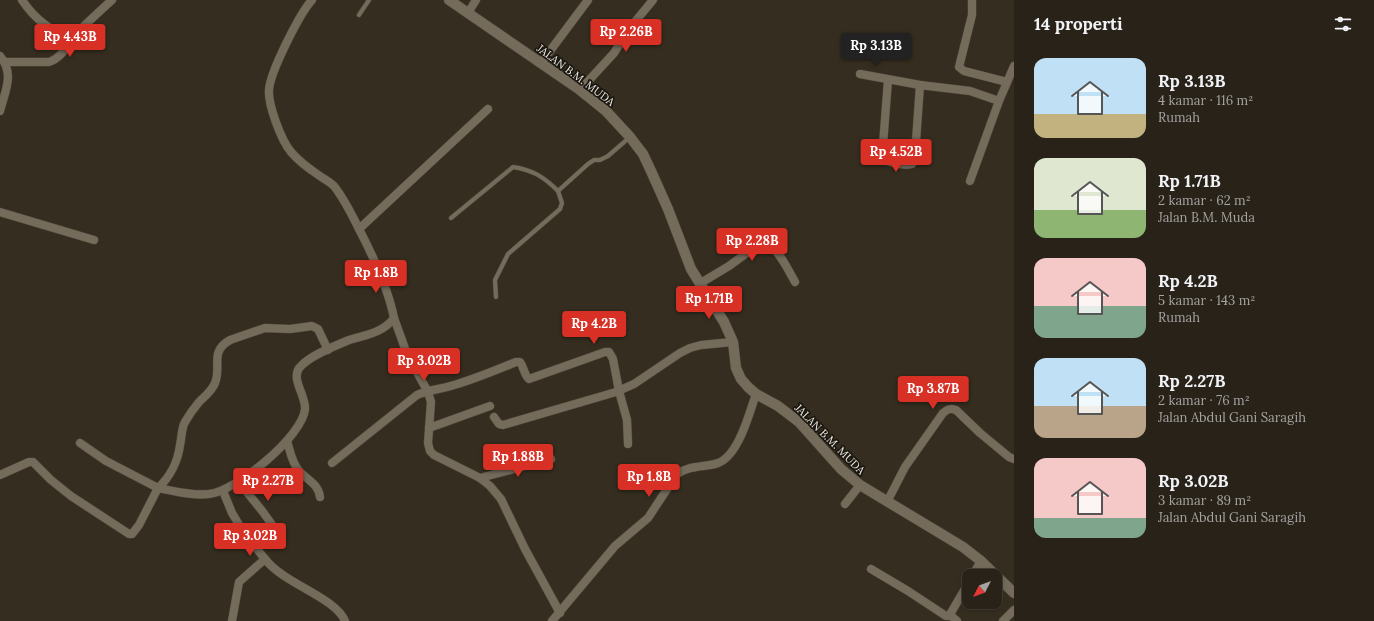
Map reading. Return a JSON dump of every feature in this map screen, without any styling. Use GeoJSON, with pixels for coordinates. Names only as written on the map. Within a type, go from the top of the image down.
{"type":"FeatureCollection","features":[{"type":"Feature","properties":{"kind":"street"},"geometry":{"type":"LineString","coordinates":[[22,0],[39,21],[72,40]]}},
{"type":"Feature","properties":{"kind":"street"},"geometry":{"type":"LineString","coordinates":[[2,59],[54,61],[59,57],[80,30],[112,0]]}},
{"type":"Feature","properties":{"kind":"street"},"geometry":{"type":"LineString","coordinates":[[312,0],[291,33],[275,72],[269,89],[271,108],[283,137],[291,151],[312,170],[333,185],[348,206],[373,257],[407,354],[428,392],[430,402],[428,443],[430,451],[434,455],[480,478],[490,486],[501,499],[525,549],[560,613]]}},
{"type":"Feature","properties":{"kind":"street","name":"JALAN B.M. MUDA"},"geometry":{"type":"LineString","coordinates":[[449,0],[580,90],[606,110],[630,137],[643,154],[652,171],[691,269],[724,322],[733,342],[736,368],[741,379],[756,394],[778,406],[799,422],[841,469],[860,485],[952,540],[980,561],[1014,593]]}},
{"type":"Feature","properties":{"kind":"street"},"geometry":{"type":"LineString","coordinates":[[468,13],[476,0]]}},
{"type":"Feature","properties":{"kind":"street"},"geometry":{"type":"LineString","coordinates":[[541,63],[588,0]]}},
{"type":"Feature","properties":{"kind":"street"},"geometry":{"type":"LineString","coordinates":[[580,90],[614,53],[629,29],[653,0]]}},
{"type":"Feature","properties":{"kind":"street"},"geometry":{"type":"LineString","coordinates":[[972,0],[972,15],[959,67],[964,71],[1007,82]]}},
{"type":"Feature","properties":{"kind":"street"},"geometry":{"type":"LineString","coordinates":[[0,111],[8,81],[8,71],[2,59]]}},
{"type":"Feature","properties":{"kind":"street"},"geometry":{"type":"LineString","coordinates":[[970,181],[999,101],[1014,66]]}},
{"type":"Feature","properties":{"kind":"street"},"geometry":{"type":"LineString","coordinates":[[860,74],[920,85],[970,91],[999,101]]}},
{"type":"Feature","properties":{"kind":"street"},"geometry":{"type":"LineString","coordinates":[[888,80],[882,158],[908,165],[912,164],[915,155],[920,85]]}},
{"type":"Feature","properties":{"kind":"street"},"geometry":{"type":"LineString","coordinates":[[0,88],[8,81]]}},
{"type":"Feature","properties":{"kind":"street"},"geometry":{"type":"LineString","coordinates":[[359,229],[488,109]]}},
{"type":"Feature","properties":{"kind":"street"},"geometry":{"type":"LineString","coordinates":[[0,212],[94,240]]}},
{"type":"Feature","properties":{"kind":"street"},"geometry":{"type":"LineString","coordinates":[[699,284],[729,266],[759,244],[766,242],[775,250],[795,282]]}},
{"type":"Feature","properties":{"kind":"street"},"geometry":{"type":"LineString","coordinates":[[80,443],[106,461],[158,488],[190,493],[210,494],[224,490],[271,457],[287,441],[302,419],[305,409],[297,377],[298,369],[311,358],[347,341],[379,331],[388,325],[394,318]]}},
{"type":"Feature","properties":{"kind":"street"},"geometry":{"type":"LineString","coordinates":[[0,475],[29,462],[33,462],[51,480],[71,496],[129,534],[132,534],[139,525],[158,488],[169,476],[178,455],[183,427],[196,405],[215,385],[218,354],[220,348],[226,342],[265,328],[290,329],[312,326],[318,329],[328,350]]}},
{"type":"Feature","properties":{"kind":"street"},"geometry":{"type":"LineString","coordinates":[[494,417],[499,424],[503,425],[619,391],[634,384],[680,353],[690,348],[701,345],[733,342]]}},
{"type":"Feature","properties":{"kind":"street"},"geometry":{"type":"LineString","coordinates":[[332,463],[417,395],[463,383],[516,362],[520,362],[526,377],[529,379],[605,352],[609,352],[613,359],[619,391],[627,420],[628,444]]}},
{"type":"Feature","properties":{"kind":"street"},"geometry":{"type":"LineString","coordinates":[[552,621],[615,546],[648,518],[677,474],[683,470],[718,464],[728,457],[737,444],[756,394]]}},
{"type":"Feature","properties":{"kind":"street"},"geometry":{"type":"LineString","coordinates":[[429,428],[490,406]]}},
{"type":"Feature","properties":{"kind":"street"},"geometry":{"type":"LineString","coordinates":[[887,502],[905,467],[943,413],[948,409],[952,408],[956,410],[980,433],[1009,457],[1014,459]]}},
{"type":"Feature","properties":{"kind":"street"},"geometry":{"type":"LineString","coordinates":[[287,441],[298,469],[316,485],[320,492],[320,497]]}},
{"type":"Feature","properties":{"kind":"street"},"geometry":{"type":"LineString","coordinates":[[480,478],[551,458]]}},
{"type":"Feature","properties":{"kind":"street"},"geometry":{"type":"LineString","coordinates":[[238,481],[280,536]]}},
{"type":"Feature","properties":{"kind":"street"},"geometry":{"type":"LineString","coordinates":[[845,504],[860,485]]}},
{"type":"Feature","properties":{"kind":"street"},"geometry":{"type":"LineString","coordinates":[[224,490],[232,513],[244,533],[270,567],[283,577],[335,607],[345,621]]}},
{"type":"Feature","properties":{"kind":"street"},"geometry":{"type":"LineString","coordinates":[[232,621],[239,582],[265,560]]}},
{"type":"Feature","properties":{"kind":"street"},"geometry":{"type":"LineString","coordinates":[[976,569],[980,561]]}},
{"type":"Feature","properties":{"kind":"street"},"geometry":{"type":"LineString","coordinates":[[870,570],[908,591],[944,615],[950,615],[957,621]]}},
{"type":"Feature","properties":{"kind":"street"},"geometry":{"type":"LineString","coordinates":[[950,615],[962,594]]}},
{"type":"Feature","properties":{"kind":"street"},"geometry":{"type":"LineString","coordinates":[[1003,621],[1014,610]]}},
{"type":"Feature","properties":{"kind":"lane"},"geometry":{"type":"LineString","coordinates":[[359,16],[370,0]]}},
{"type":"Feature","properties":{"kind":"lane"},"geometry":{"type":"LineString","coordinates":[[558,191],[588,164],[594,160],[600,160],[608,156],[630,137]]}},
{"type":"Feature","properties":{"kind":"lane"},"geometry":{"type":"LineString","coordinates":[[451,218],[513,167],[537,174],[558,191],[562,203],[560,209],[508,254],[495,280],[496,296]]}}]}
